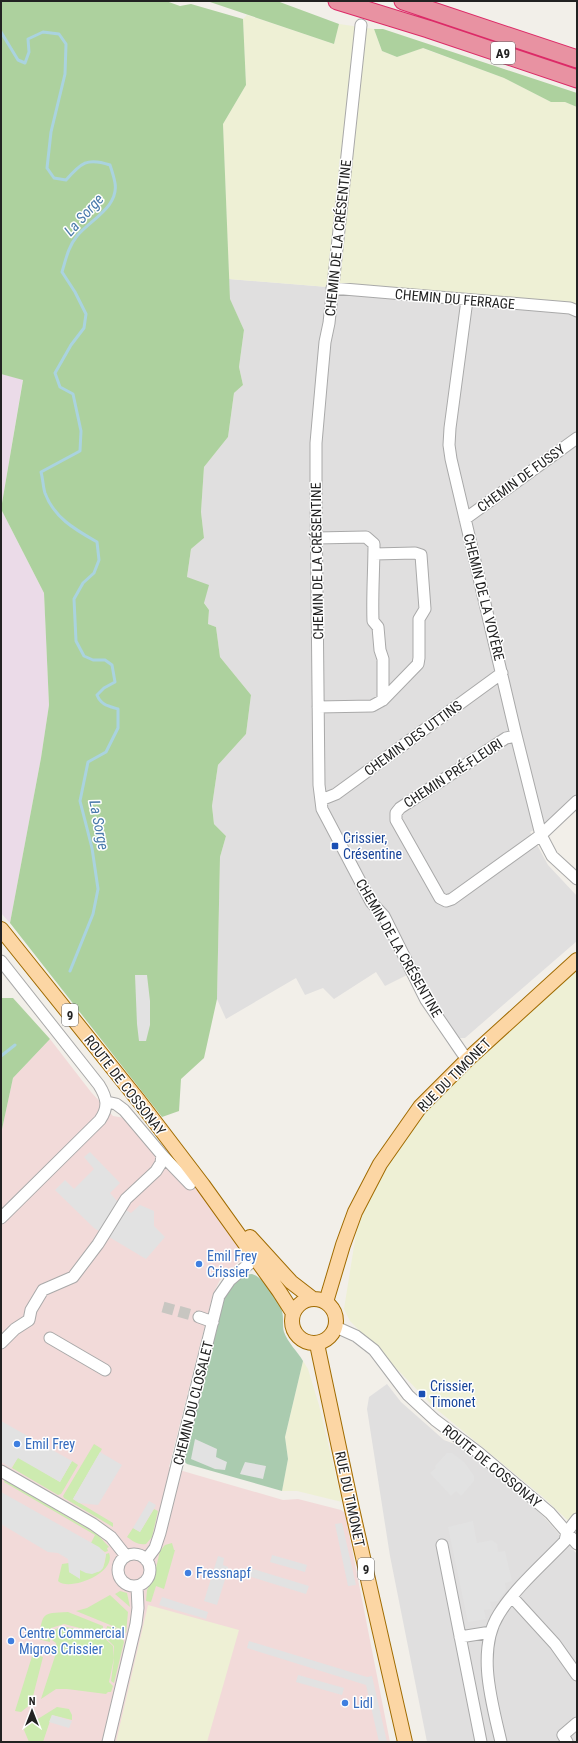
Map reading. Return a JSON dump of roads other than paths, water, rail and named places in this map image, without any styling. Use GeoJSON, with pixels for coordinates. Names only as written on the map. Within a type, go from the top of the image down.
{"type":"FeatureCollection","features":[{"type":"Feature","properties":{"kind":"highway","name":"A9"},"geometry":{"type":"LineString","coordinates":[[337,1],[450,36],[577,79]]}},
{"type":"Feature","properties":{"kind":"highway","name":"A9"},"geometry":{"type":"LineString","coordinates":[[403,1],[577,59]]}},
{"type":"Feature","properties":{"kind":"main road","name":"ROUTE DE COSSONAY"},"geometry":{"type":"LineString","coordinates":[[1,929],[139,1100],[197,1185],[256,1258],[280,1291],[293,1313]]}},
{"type":"Feature","properties":{"kind":"main road","name":"RUE DU TIMONET"},"geometry":{"type":"LineString","coordinates":[[319,1300],[343,1245],[355,1212],[380,1164],[420,1107],[467,1060],[577,960]]}},
{"type":"Feature","properties":{"kind":"main road","name":"ROUTE DE COSSONAY"},"geometry":{"type":"LineString","coordinates":[[197,1185],[291,1282],[319,1300]]}},
{"type":"Feature","properties":{"kind":"main road"},"geometry":{"type":"LineString","coordinates":[[293,1313],[300,1303],[319,1300]]}},
{"type":"Feature","properties":{"kind":"main road","name":"9"},"geometry":{"type":"LineString","coordinates":[[319,1300],[335,1313],[336,1327]]}},
{"type":"Feature","properties":{"kind":"main road","name":"9"},"geometry":{"type":"LineString","coordinates":[[293,1313],[291,1321],[292,1329],[296,1336],[309,1343],[317,1344]]}},
{"type":"Feature","properties":{"kind":"main road"},"geometry":{"type":"LineString","coordinates":[[317,1344],[329,1338],[336,1327]]}},
{"type":"Feature","properties":{"kind":"main road","name":"RUE DU TIMONET"},"geometry":{"type":"LineString","coordinates":[[317,1344],[404,1742]]}},
{"type":"Feature","properties":{"kind":"street","name":"CHEMIN DE LA CRÉSENTINE"},"geometry":{"type":"LineString","coordinates":[[360,24],[329,323],[325,342],[317,440],[316,538],[319,785],[322,809],[371,902],[384,916],[426,1000],[467,1060]]}},
{"type":"Feature","properties":{"kind":"street","name":"CHEMIN DU FERRAGE"},"geometry":{"type":"LineString","coordinates":[[332,288],[570,308],[577,311]]}},
{"type":"Feature","properties":{"kind":"street","name":"CHEMIN DE LA VOYÈRE"},"geometry":{"type":"LineString","coordinates":[[467,300],[449,445],[516,736],[541,835],[552,856],[577,879]]}},
{"type":"Feature","properties":{"kind":"street","name":"CHEMIN DE FUSSY"},"geometry":{"type":"LineString","coordinates":[[465,519],[577,438]]}},
{"type":"Feature","properties":{"kind":"street"},"geometry":{"type":"LineString","coordinates":[[316,538],[366,537],[374,544],[372,590],[373,621],[378,627],[382,659],[382,700]]}},
{"type":"Feature","properties":{"kind":"street"},"geometry":{"type":"LineString","coordinates":[[318,707],[372,706],[382,700],[418,664],[419,619],[425,609],[423,560],[421,555],[415,553],[374,554]]}},
{"type":"Feature","properties":{"kind":"street","name":"CHEMIN DES UTTINS"},"geometry":{"type":"LineString","coordinates":[[321,800],[336,794],[502,673]]}},
{"type":"Feature","properties":{"kind":"street","name":"CHEMIN PRÉ-FLEURI"},"geometry":{"type":"LineString","coordinates":[[516,736],[506,738],[400,808],[396,813],[396,820],[440,898],[446,901],[452,899],[541,835]]}},
{"type":"Feature","properties":{"kind":"street"},"geometry":{"type":"LineString","coordinates":[[541,835],[577,801]]}},
{"type":"Feature","properties":{"kind":"street"},"geometry":{"type":"LineString","coordinates":[[1,961],[99,1086],[104,1093],[107,1102],[106,1109],[100,1120],[1,1218]]}},
{"type":"Feature","properties":{"kind":"street"},"geometry":{"type":"LineString","coordinates":[[107,1102],[116,1104],[124,1110],[162,1155],[197,1185]]}},
{"type":"Feature","properties":{"kind":"street"},"geometry":{"type":"LineString","coordinates":[[1,1342],[15,1328],[29,1320],[31,1310],[43,1290],[73,1277],[98,1244],[126,1200],[156,1171],[161,1163],[162,1155]]}},
{"type":"Feature","properties":{"kind":"street","name":"CHEMIN DU CLOSALET"},"geometry":{"type":"LineString","coordinates":[[146,1560],[155,1548],[160,1533],[219,1296],[230,1280],[256,1258]]}},
{"type":"Feature","properties":{"kind":"street"},"geometry":{"type":"LineString","coordinates":[[199,1318],[213,1322]]}},
{"type":"Feature","properties":{"kind":"street","name":"ROUTE DE COSSONAY"},"geometry":{"type":"LineString","coordinates":[[336,1327],[356,1336],[374,1350],[413,1400],[434,1420],[479,1453],[531,1496],[550,1513],[577,1544]]}},
{"type":"Feature","properties":{"kind":"street"},"geometry":{"type":"LineString","coordinates":[[50,1338],[104,1370]]}},
{"type":"Feature","properties":{"kind":"street"},"geometry":{"type":"LineString","coordinates":[[1,1471],[93,1524],[111,1537],[126,1556]]}},
{"type":"Feature","properties":{"kind":"street"},"geometry":{"type":"LineString","coordinates":[[501,1742],[494,1713],[487,1665],[491,1632],[498,1614],[565,1541],[567,1532],[577,1519]]}},
{"type":"Feature","properties":{"kind":"street"},"geometry":{"type":"LineString","coordinates":[[442,1545],[481,1742]]}},
{"type":"Feature","properties":{"kind":"street"},"geometry":{"type":"LineString","coordinates":[[135,1554],[146,1560],[149,1564],[149,1576],[142,1584],[137,1586],[124,1584],[118,1576],[118,1567],[122,1558],[135,1554]]}},
{"type":"Feature","properties":{"kind":"street"},"geometry":{"type":"LineString","coordinates":[[108,1742],[136,1624],[138,1608],[137,1586]]}},
{"type":"Feature","properties":{"kind":"street"},"geometry":{"type":"LineString","coordinates":[[512,1597],[555,1644],[577,1675]]}},
{"type":"Feature","properties":{"kind":"street"},"geometry":{"type":"LineString","coordinates":[[460,1637],[491,1632]]}},
{"type":"Feature","properties":{"kind":"street"},"geometry":{"type":"LineString","coordinates":[[476,1716],[494,1713]]}},
{"type":"Feature","properties":{"kind":"street"},"geometry":{"type":"LineString","coordinates":[[567,1742],[564,1735],[577,1723]]}},
{"type":"Feature","properties":{"kind":"waterway","name":"La Sorge"},"geometry":{"type":"LineString","coordinates":[[1,32],[18,60],[25,63],[29,52],[28,39],[43,32],[59,34],[66,44],[65,74],[51,132],[47,168],[54,178],[66,180],[80,166],[85,163],[96,162],[110,165],[115,183],[113,199],[108,206],[77,236],[71,244],[62,272],[75,292],[86,314],[84,328],[71,345],[55,373],[60,387],[73,394],[81,431],[80,451],[41,472],[45,493],[54,510],[74,528],[97,542],[99,560],[94,573],[83,583],[74,599],[76,641],[84,656],[93,660],[105,660],[112,665],[115,682],[104,688],[97,695],[103,703],[118,709],[118,728],[106,752],[88,762],[80,801],[92,848],[98,889],[93,914],[70,971]]}},
{"type":"Feature","properties":{"kind":"waterway","name":"La Sorge"},"geometry":{"type":"LineString","coordinates":[[1,1056],[15,1045]]}},
{"type":"Feature","properties":{"kind":"tunnel"},"geometry":{"type":"LineString","coordinates":[[163,1307],[199,1317]]}},
{"type":"Feature","properties":{"kind":"place","name":"Crissier, Crésentine"},"geometry":{"type":"Point","coordinates":[335,846]}},
{"type":"Feature","properties":{"kind":"place","name":"Emil Frey Crissier"},"geometry":{"type":"Point","coordinates":[199,1264]}},
{"type":"Feature","properties":{"kind":"place","name":"Crissier, Timonet"},"geometry":{"type":"Point","coordinates":[422,1394]}},
{"type":"Feature","properties":{"kind":"place","name":"Emil Frey"},"geometry":{"type":"Point","coordinates":[17,1444]}},
{"type":"Feature","properties":{"kind":"place","name":"Fressnapf"},"geometry":{"type":"Point","coordinates":[188,1573]}},
{"type":"Feature","properties":{"kind":"place","name":"Centre Commercial Migros Crissier"},"geometry":{"type":"Point","coordinates":[11,1641]}},
{"type":"Feature","properties":{"kind":"place","name":"Lidl"},"geometry":{"type":"Point","coordinates":[345,1703]}}]}
